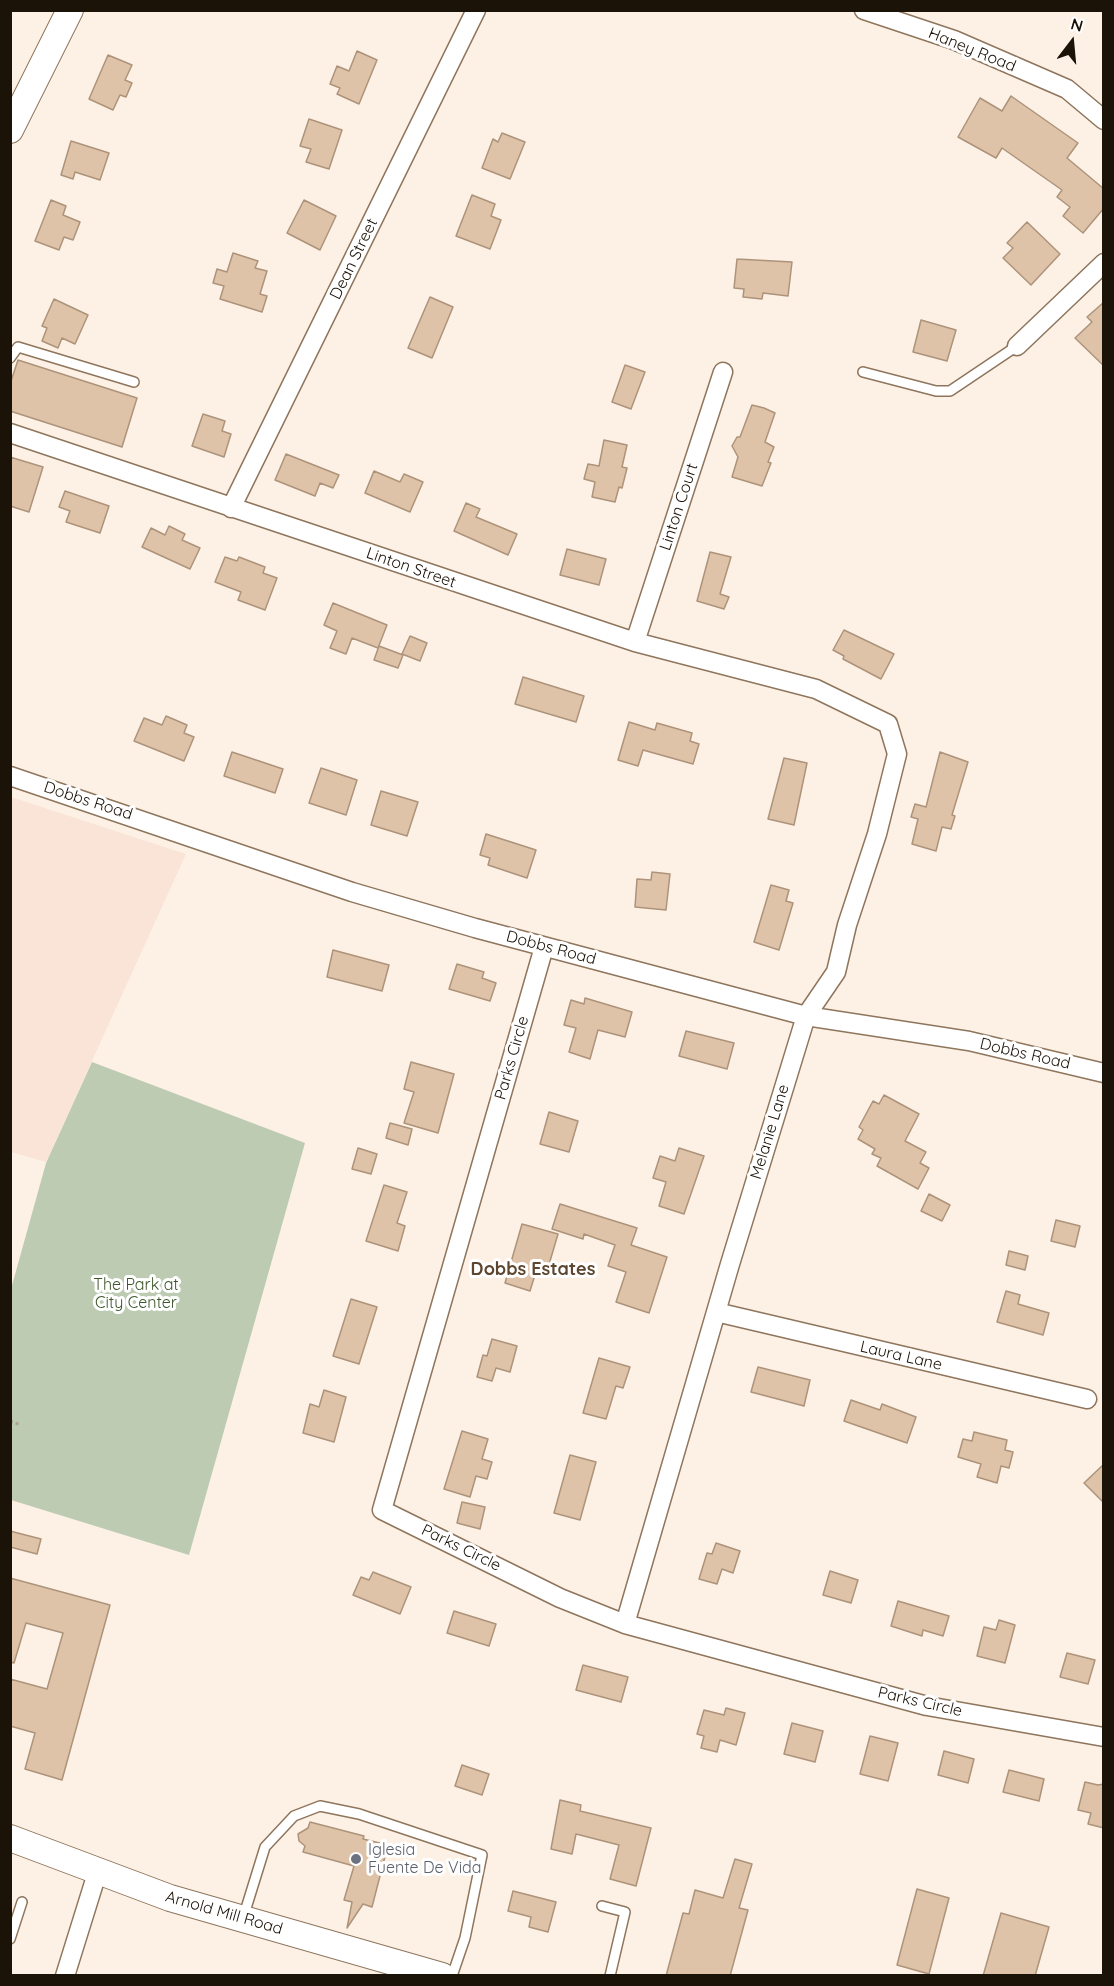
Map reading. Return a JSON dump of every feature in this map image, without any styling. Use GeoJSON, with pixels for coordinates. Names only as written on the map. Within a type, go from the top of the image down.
{"type":"FeatureCollection","features":[{"type":"Feature","properties":{"kind":"main road"},"geometry":{"type":"LineString","coordinates":[[10,130],[70,10]]}},
{"type":"Feature","properties":{"kind":"main road","name":"Arnold Mill Road"},"geometry":{"type":"LineString","coordinates":[[10,1838],[170,1898],[442,1976]]}},
{"type":"Feature","properties":{"kind":"street","name":"Dean Street"},"geometry":{"type":"LineString","coordinates":[[231,508],[476,10]]}},
{"type":"Feature","properties":{"kind":"street","name":"Haney Road"},"geometry":{"type":"LineString","coordinates":[[864,10],[954,40],[1067,89],[1104,120]]}},
{"type":"Feature","properties":{"kind":"street"},"geometry":{"type":"LineString","coordinates":[[1017,346],[1104,263]]}},
{"type":"Feature","properties":{"kind":"street","name":"Linton Court"},"geometry":{"type":"LineString","coordinates":[[635,642],[723,372]]}},
{"type":"Feature","properties":{"kind":"street","name":"Linton Street"},"geometry":{"type":"LineString","coordinates":[[10,433],[635,642],[816,689]]}},
{"type":"Feature","properties":{"kind":"street","name":"Melanie Lane"},"geometry":{"type":"LineString","coordinates":[[625,1624],[716,1312],[806,1016],[836,972],[897,754],[888,724],[816,689]]}},
{"type":"Feature","properties":{"kind":"street","name":"Dobbs Road"},"geometry":{"type":"LineString","coordinates":[[10,776],[352,891],[544,947],[806,1016],[969,1041],[1104,1073]]}},
{"type":"Feature","properties":{"kind":"street","name":"Parks Circle"},"geometry":{"type":"LineString","coordinates":[[544,947],[382,1510],[560,1598],[625,1624],[927,1706],[1104,1737]]}},
{"type":"Feature","properties":{"kind":"street","name":"Laura Lane"},"geometry":{"type":"LineString","coordinates":[[716,1312],[1087,1399]]}},
{"type":"Feature","properties":{"kind":"street"},"geometry":{"type":"LineString","coordinates":[[65,1976],[98,1870]]}},
{"type":"Feature","properties":{"kind":"lane"},"geometry":{"type":"LineString","coordinates":[[863,372],[936,391],[950,391],[1017,346]]}},
{"type":"Feature","properties":{"kind":"lane"},"geometry":{"type":"LineString","coordinates":[[10,358],[18,347],[134,382]]}},
{"type":"Feature","properties":{"kind":"lane"},"geometry":{"type":"LineString","coordinates":[[243,1919],[265,1847],[294,1816],[320,1806],[359,1814],[482,1855],[465,1938],[452,1976]]}},
{"type":"Feature","properties":{"kind":"lane"},"geometry":{"type":"LineString","coordinates":[[10,1939],[22,1902]]}},
{"type":"Feature","properties":{"kind":"lane"},"geometry":{"type":"LineString","coordinates":[[602,1906],[625,1912],[610,1976]]}},
{"type":"Feature","properties":{"kind":"path"},"geometry":{"type":"LineString","coordinates":[[10,1421],[21,1425]]}},
{"type":"Feature","properties":{"kind":"shaded area"},"geometry":{"type":"Polygon","coordinates":[[[11,797],[186,854],[46,1162],[11,1152],[11,797]]]}},
{"type":"Feature","properties":{"kind":"green space","name":"The Park at City Center"},"geometry":{"type":"Polygon","coordinates":[[[92,1062],[305,1143],[189,1555],[11,1500],[11,1289],[46,1163],[92,1062]]]}},
{"type":"Feature","properties":{"kind":"building"},"geometry":{"type":"Polygon","coordinates":[[[357,51],[377,60],[359,104],[337,94],[340,88],[330,84],[337,66],[349,71],[357,51]]]}},
{"type":"Feature","properties":{"kind":"building"},"geometry":{"type":"Polygon","coordinates":[[[108,55],[132,65],[125,80],[132,83],[126,97],[120,95],[113,110],[89,99],[108,55]]]}},
{"type":"Feature","properties":{"kind":"building"},"geometry":{"type":"Polygon","coordinates":[[[1011,96],[1078,143],[1067,158],[1104,189],[1104,208],[1083,233],[1063,216],[1070,207],[1057,197],[1062,190],[1002,148],[996,158],[958,137],[980,98],[1002,111],[1011,96]]]}},
{"type":"Feature","properties":{"kind":"building"},"geometry":{"type":"Polygon","coordinates":[[[309,119],[342,130],[329,169],[306,162],[311,149],[300,146],[309,119]]]}},
{"type":"Feature","properties":{"kind":"building"},"geometry":{"type":"Polygon","coordinates":[[[502,133],[525,142],[510,179],[482,168],[493,139],[498,142],[502,133]]]}},
{"type":"Feature","properties":{"kind":"building"},"geometry":{"type":"Polygon","coordinates":[[[71,141],[109,153],[100,180],[75,172],[73,179],[61,175],[71,141]]]}},
{"type":"Feature","properties":{"kind":"building"},"geometry":{"type":"Polygon","coordinates":[[[472,195],[495,204],[491,216],[501,220],[490,249],[456,236],[472,195]]]}},
{"type":"Feature","properties":{"kind":"building"},"geometry":{"type":"Polygon","coordinates":[[[51,200],[66,206],[63,215],[80,222],[73,240],[64,237],[59,250],[35,241],[51,200]]]}},
{"type":"Feature","properties":{"kind":"building"},"geometry":{"type":"Polygon","coordinates":[[[304,200],[336,216],[320,250],[287,233],[304,200]]]}},
{"type":"Feature","properties":{"kind":"building"},"geometry":{"type":"Polygon","coordinates":[[[1027,222],[1060,254],[1031,285],[1003,258],[1013,248],[1007,243],[1027,222]]]}},
{"type":"Feature","properties":{"kind":"building"},"geometry":{"type":"Polygon","coordinates":[[[233,253],[258,261],[255,268],[267,271],[260,294],[267,296],[262,312],[220,299],[224,286],[213,283],[217,269],[227,272],[233,253]]]}},
{"type":"Feature","properties":{"kind":"building"},"geometry":{"type":"Polygon","coordinates":[[[737,259],[792,262],[788,296],[763,293],[762,299],[743,297],[744,289],[734,288],[737,259]]]}},
{"type":"Feature","properties":{"kind":"building"},"geometry":{"type":"Polygon","coordinates":[[[430,297],[453,307],[432,358],[408,348],[430,297]]]}},
{"type":"Feature","properties":{"kind":"building"},"geometry":{"type":"Polygon","coordinates":[[[54,299],[88,315],[75,344],[62,338],[58,348],[42,341],[47,328],[42,326],[54,299]]]}},
{"type":"Feature","properties":{"kind":"building"},"geometry":{"type":"Polygon","coordinates":[[[1104,302],[1104,366],[1075,338],[1092,322],[1087,317],[1104,302]]]}},
{"type":"Feature","properties":{"kind":"building"},"geometry":{"type":"Polygon","coordinates":[[[921,320],[956,330],[947,361],[913,352],[921,320]]]}},
{"type":"Feature","properties":{"kind":"building"},"geometry":{"type":"Polygon","coordinates":[[[18,360],[137,398],[122,447],[10,411],[10,384],[18,360]]]}},
{"type":"Feature","properties":{"kind":"building"},"geometry":{"type":"Polygon","coordinates":[[[625,365],[645,372],[631,409],[612,402],[625,365]]]}},
{"type":"Feature","properties":{"kind":"building"},"geometry":{"type":"Polygon","coordinates":[[[752,405],[775,413],[765,442],[774,447],[768,462],[771,463],[762,486],[732,477],[738,457],[732,446],[737,437],[740,437],[752,405]]]}},
{"type":"Feature","properties":{"kind":"building"},"geometry":{"type":"Polygon","coordinates":[[[203,414],[225,421],[222,431],[231,434],[224,457],[192,446],[203,414]]]}},
{"type":"Feature","properties":{"kind":"building"},"geometry":{"type":"Polygon","coordinates":[[[604,440],[627,445],[622,467],[627,468],[622,488],[619,487],[615,502],[592,497],[595,482],[584,479],[588,464],[599,466],[604,440]]]}},
{"type":"Feature","properties":{"kind":"building"},"geometry":{"type":"Polygon","coordinates":[[[286,454],[339,475],[333,488],[320,483],[315,496],[275,480],[286,454]]]}},
{"type":"Feature","properties":{"kind":"building"},"geometry":{"type":"Polygon","coordinates":[[[10,457],[43,467],[29,512],[10,506],[10,457]]]}},
{"type":"Feature","properties":{"kind":"building"},"geometry":{"type":"Polygon","coordinates":[[[374,471],[400,482],[404,474],[423,482],[410,512],[365,493],[374,471]]]}},
{"type":"Feature","properties":{"kind":"building"},"geometry":{"type":"Polygon","coordinates":[[[65,491],[109,506],[100,533],[66,522],[70,511],[59,507],[65,491]]]}},
{"type":"Feature","properties":{"kind":"building"},"geometry":{"type":"Polygon","coordinates":[[[466,503],[480,509],[476,517],[517,534],[508,555],[454,531],[466,503]]]}},
{"type":"Feature","properties":{"kind":"building"},"geometry":{"type":"Polygon","coordinates":[[[169,526],[185,534],[182,540],[200,548],[190,569],[142,547],[151,528],[165,535],[169,526]]]}},
{"type":"Feature","properties":{"kind":"building"},"geometry":{"type":"Polygon","coordinates":[[[567,549],[606,559],[599,585],[560,575],[567,549]]]}},
{"type":"Feature","properties":{"kind":"building"},"geometry":{"type":"Polygon","coordinates":[[[710,552],[731,557],[720,594],[729,597],[724,609],[697,601],[710,552]]]}},
{"type":"Feature","properties":{"kind":"building"},"geometry":{"type":"Polygon","coordinates":[[[225,557],[237,561],[239,557],[265,567],[263,573],[277,578],[265,610],[238,600],[241,592],[215,582],[225,557]]]}},
{"type":"Feature","properties":{"kind":"building"},"geometry":{"type":"Polygon","coordinates":[[[333,603],[387,625],[378,648],[352,638],[346,654],[330,648],[337,631],[324,625],[333,603]]]}},
{"type":"Feature","properties":{"kind":"building"},"geometry":{"type":"Polygon","coordinates":[[[844,630],[894,654],[881,679],[843,659],[844,656],[833,650],[844,630]]]}},
{"type":"Feature","properties":{"kind":"building"},"geometry":{"type":"Polygon","coordinates":[[[410,636],[427,643],[420,661],[402,654],[410,636]]]}},
{"type":"Feature","properties":{"kind":"building"},"geometry":{"type":"Polygon","coordinates":[[[379,646],[403,655],[398,668],[374,660],[379,646]]]}},
{"type":"Feature","properties":{"kind":"building"},"geometry":{"type":"Polygon","coordinates":[[[523,677],[584,696],[576,722],[515,704],[523,677]]]}},
{"type":"Feature","properties":{"kind":"building"},"geometry":{"type":"Polygon","coordinates":[[[166,716],[187,725],[184,733],[194,737],[184,761],[134,741],[144,718],[162,725],[166,716]]]}},
{"type":"Feature","properties":{"kind":"building"},"geometry":{"type":"Polygon","coordinates":[[[629,722],[655,730],[657,723],[692,733],[690,741],[699,744],[693,764],[643,750],[638,766],[618,760],[629,722]]]}},
{"type":"Feature","properties":{"kind":"building"},"geometry":{"type":"Polygon","coordinates":[[[232,752],[283,769],[275,793],[224,776],[232,752]]]}},
{"type":"Feature","properties":{"kind":"building"},"geometry":{"type":"Polygon","coordinates":[[[940,752],[968,762],[952,815],[955,816],[951,829],[942,827],[936,851],[912,844],[918,819],[911,817],[915,804],[926,807],[940,752]]]}},
{"type":"Feature","properties":{"kind":"building"},"geometry":{"type":"Polygon","coordinates":[[[784,758],[807,763],[794,825],[768,819],[784,758]]]}},
{"type":"Feature","properties":{"kind":"building"},"geometry":{"type":"Polygon","coordinates":[[[321,768],[357,780],[346,815],[309,803],[321,768]]]}},
{"type":"Feature","properties":{"kind":"building"},"geometry":{"type":"Polygon","coordinates":[[[381,791],[418,802],[407,836],[371,825],[381,791]]]}},
{"type":"Feature","properties":{"kind":"building"},"geometry":{"type":"Polygon","coordinates":[[[486,834],[536,850],[527,878],[488,865],[490,858],[480,855],[486,834]]]}},
{"type":"Feature","properties":{"kind":"building"},"geometry":{"type":"Polygon","coordinates":[[[652,872],[670,874],[666,910],[635,907],[637,879],[651,880],[652,872]]]}},
{"type":"Feature","properties":{"kind":"building"},"geometry":{"type":"Polygon","coordinates":[[[771,885],[789,890],[786,901],[793,903],[779,950],[754,942],[771,885]]]}},
{"type":"Feature","properties":{"kind":"building"},"geometry":{"type":"Polygon","coordinates":[[[333,950],[389,965],[382,991],[327,977],[333,950]]]}},
{"type":"Feature","properties":{"kind":"building"},"geometry":{"type":"Polygon","coordinates":[[[457,964],[484,972],[482,978],[496,983],[490,1001],[449,989],[457,964]]]}},
{"type":"Feature","properties":{"kind":"building"},"geometry":{"type":"Polygon","coordinates":[[[585,998],[632,1012],[625,1037],[598,1030],[590,1059],[569,1052],[576,1028],[564,1025],[571,1000],[584,1004],[585,998]]]}},
{"type":"Feature","properties":{"kind":"building"},"geometry":{"type":"Polygon","coordinates":[[[686,1031],[734,1043],[727,1069],[679,1056],[686,1031]]]}},
{"type":"Feature","properties":{"kind":"building"},"geometry":{"type":"Polygon","coordinates":[[[411,1062],[454,1074],[438,1133],[404,1123],[414,1092],[404,1089],[411,1062]]]}},
{"type":"Feature","properties":{"kind":"building"},"geometry":{"type":"Polygon","coordinates":[[[884,1095],[919,1114],[905,1141],[926,1152],[920,1163],[929,1168],[918,1189],[877,1166],[881,1158],[872,1154],[875,1149],[858,1139],[863,1130],[859,1127],[873,1101],[879,1104],[884,1095]]]}},
{"type":"Feature","properties":{"kind":"building"},"geometry":{"type":"Polygon","coordinates":[[[549,1112],[578,1121],[569,1152],[540,1144],[549,1112]]]}},
{"type":"Feature","properties":{"kind":"building"},"geometry":{"type":"Polygon","coordinates":[[[390,1123],[412,1129],[408,1145],[386,1138],[390,1123]]]}},
{"type":"Feature","properties":{"kind":"building"},"geometry":{"type":"Polygon","coordinates":[[[358,1148],[377,1154],[371,1174],[352,1169],[358,1148]]]}},
{"type":"Feature","properties":{"kind":"building"},"geometry":{"type":"Polygon","coordinates":[[[679,1148],[704,1156],[684,1214],[659,1206],[666,1182],[653,1178],[660,1156],[675,1161],[679,1148]]]}},
{"type":"Feature","properties":{"kind":"building"},"geometry":{"type":"Polygon","coordinates":[[[384,1185],[407,1192],[397,1223],[405,1226],[398,1251],[366,1241],[384,1185]]]}},
{"type":"Feature","properties":{"kind":"building"},"geometry":{"type":"Polygon","coordinates":[[[929,1194],[950,1205],[942,1221],[921,1211],[929,1194]]]}},
{"type":"Feature","properties":{"kind":"building"},"geometry":{"type":"Polygon","coordinates":[[[560,1204],[637,1228],[631,1245],[667,1257],[649,1313],[616,1302],[626,1272],[608,1266],[615,1245],[584,1234],[583,1239],[552,1229],[560,1204]]]}},
{"type":"Feature","properties":{"kind":"building"},"geometry":{"type":"Polygon","coordinates":[[[1056,1220],[1080,1226],[1075,1247],[1051,1241],[1056,1220]]]}},
{"type":"Feature","properties":{"kind":"building"},"geometry":{"type":"Polygon","coordinates":[[[522,1224],[558,1234],[548,1268],[538,1265],[530,1291],[505,1283],[522,1224]]]}},
{"type":"Feature","properties":{"kind":"building"},"geometry":{"type":"Polygon","coordinates":[[[1009,1251],[1028,1256],[1025,1270],[1006,1265],[1009,1251]]]}},
{"type":"Feature","properties":{"kind":"building"},"geometry":{"type":"Polygon","coordinates":[[[1006,1291],[1020,1295],[1018,1304],[1049,1313],[1043,1335],[997,1322],[1006,1291]]]}},
{"type":"Feature","properties":{"kind":"building"},"geometry":{"type":"Polygon","coordinates":[[[351,1299],[377,1307],[359,1364],[333,1356],[351,1299]]]}},
{"type":"Feature","properties":{"kind":"building"},"geometry":{"type":"Polygon","coordinates":[[[492,1339],[517,1346],[510,1372],[496,1368],[492,1381],[477,1377],[483,1355],[487,1356],[492,1339]]]}},
{"type":"Feature","properties":{"kind":"building"},"geometry":{"type":"Polygon","coordinates":[[[599,1358],[630,1367],[623,1388],[616,1386],[606,1419],[583,1413],[599,1358]]]}},
{"type":"Feature","properties":{"kind":"building"},"geometry":{"type":"Polygon","coordinates":[[[758,1367],[810,1380],[804,1406],[751,1392],[758,1367]]]}},
{"type":"Feature","properties":{"kind":"building"},"geometry":{"type":"Polygon","coordinates":[[[324,1390],[346,1397],[334,1442],[303,1433],[310,1404],[319,1407],[324,1390]]]}},
{"type":"Feature","properties":{"kind":"building"},"geometry":{"type":"Polygon","coordinates":[[[851,1400],[880,1410],[882,1404],[916,1417],[907,1443],[844,1421],[851,1400]]]}},
{"type":"Feature","properties":{"kind":"building"},"geometry":{"type":"Polygon","coordinates":[[[462,1431],[488,1439],[482,1459],[492,1462],[487,1479],[476,1476],[470,1497],[444,1489],[462,1431]]]}},
{"type":"Feature","properties":{"kind":"building"},"geometry":{"type":"Polygon","coordinates":[[[974,1432],[1007,1440],[1005,1450],[1013,1452],[1009,1468],[1001,1466],[997,1483],[977,1477],[981,1464],[958,1457],[963,1439],[972,1441],[974,1432]]]}},
{"type":"Feature","properties":{"kind":"building"},"geometry":{"type":"Polygon","coordinates":[[[570,1455],[596,1462],[580,1520],[554,1513],[570,1455]]]}},
{"type":"Feature","properties":{"kind":"building"},"geometry":{"type":"Polygon","coordinates":[[[1104,1464],[1104,1503],[1084,1483],[1104,1464]]]}},
{"type":"Feature","properties":{"kind":"building"},"geometry":{"type":"Polygon","coordinates":[[[462,1502],[485,1507],[480,1529],[457,1523],[462,1502]]]}},
{"type":"Feature","properties":{"kind":"building"},"geometry":{"type":"Polygon","coordinates":[[[10,1531],[41,1539],[37,1554],[10,1547],[10,1531]]]}},
{"type":"Feature","properties":{"kind":"building"},"geometry":{"type":"Polygon","coordinates":[[[716,1543],[740,1551],[733,1573],[722,1569],[717,1584],[699,1579],[707,1553],[712,1554],[716,1543]]]}},
{"type":"Feature","properties":{"kind":"building"},"geometry":{"type":"Polygon","coordinates":[[[830,1571],[858,1580],[851,1603],[823,1595],[830,1571]]]}},
{"type":"Feature","properties":{"kind":"building"},"geometry":{"type":"Polygon","coordinates":[[[373,1572],[411,1587],[400,1614],[353,1595],[361,1577],[369,1580],[373,1572]]]}},
{"type":"Feature","properties":{"kind":"building"},"geometry":{"type":"Polygon","coordinates":[[[10,1578],[110,1605],[62,1780],[25,1769],[35,1733],[10,1726],[10,1679],[47,1689],[63,1633],[26,1623],[14,1663],[10,1662],[10,1578]]]}},
{"type":"Feature","properties":{"kind":"building"},"geometry":{"type":"Polygon","coordinates":[[[898,1601],[949,1616],[943,1636],[923,1630],[922,1636],[891,1626],[898,1601]]]}},
{"type":"Feature","properties":{"kind":"building"},"geometry":{"type":"Polygon","coordinates":[[[454,1611],[496,1624],[489,1646],[447,1633],[454,1611]]]}},
{"type":"Feature","properties":{"kind":"building"},"geometry":{"type":"Polygon","coordinates":[[[999,1620],[1015,1625],[1005,1663],[977,1656],[984,1627],[996,1630],[999,1620]]]}},
{"type":"Feature","properties":{"kind":"building"},"geometry":{"type":"Polygon","coordinates":[[[1067,1653],[1095,1660],[1088,1684],[1060,1677],[1067,1653]]]}},
{"type":"Feature","properties":{"kind":"building"},"geometry":{"type":"Polygon","coordinates":[[[583,1665],[628,1677],[621,1702],[576,1690],[583,1665]]]}},
{"type":"Feature","properties":{"kind":"building"},"geometry":{"type":"Polygon","coordinates":[[[726,1708],[745,1713],[736,1745],[720,1740],[717,1752],[701,1748],[704,1736],[697,1734],[704,1710],[724,1715],[726,1708]]]}},
{"type":"Feature","properties":{"kind":"building"},"geometry":{"type":"Polygon","coordinates":[[[792,1723],[823,1731],[815,1762],[784,1754],[792,1723]]]}},
{"type":"Feature","properties":{"kind":"building"},"geometry":{"type":"Polygon","coordinates":[[[870,1736],[898,1743],[888,1781],[860,1774],[870,1736]]]}},
{"type":"Feature","properties":{"kind":"building"},"geometry":{"type":"Polygon","coordinates":[[[944,1751],[974,1759],[968,1783],[938,1775],[944,1751]]]}},
{"type":"Feature","properties":{"kind":"building"},"geometry":{"type":"Polygon","coordinates":[[[462,1765],[489,1774],[482,1795],[455,1786],[462,1765]]]}},
{"type":"Feature","properties":{"kind":"building"},"geometry":{"type":"Polygon","coordinates":[[[1009,1770],[1044,1779],[1039,1801],[1003,1792],[1009,1770]]]}},
{"type":"Feature","properties":{"kind":"building"},"geometry":{"type":"Polygon","coordinates":[[[1085,1782],[1104,1784],[1104,1828],[1088,1824],[1091,1813],[1078,1810],[1085,1782]]]}},
{"type":"Feature","properties":{"kind":"building"},"geometry":{"type":"Polygon","coordinates":[[[560,1800],[581,1805],[580,1811],[651,1828],[636,1886],[610,1879],[619,1845],[576,1834],[572,1854],[551,1849],[560,1800]]]}},
{"type":"Feature","properties":{"kind":"building","name":"Iglesia Fuente De Vida"},"geometry":{"type":"Polygon","coordinates":[[[310,1822],[364,1836],[363,1839],[388,1845],[372,1907],[363,1904],[347,1928],[352,1902],[344,1900],[354,1866],[303,1852],[305,1846],[299,1841],[298,1834],[308,1828],[310,1822]]]}},
{"type":"Feature","properties":{"kind":"building"},"geometry":{"type":"Polygon","coordinates":[[[735,1859],[752,1864],[739,1908],[748,1910],[730,1976],[666,1976],[683,1913],[689,1914],[695,1890],[723,1898],[735,1859]]]}},
{"type":"Feature","properties":{"kind":"building"},"geometry":{"type":"Polygon","coordinates":[[[917,1889],[949,1898],[929,1974],[897,1965],[917,1889]]]}},
{"type":"Feature","properties":{"kind":"building"},"geometry":{"type":"Polygon","coordinates":[[[513,1891],[556,1902],[548,1932],[529,1927],[531,1917],[508,1911],[513,1891]]]}},
{"type":"Feature","properties":{"kind":"building"},"geometry":{"type":"Polygon","coordinates":[[[1001,1913],[1049,1927],[1035,1976],[983,1976],[1001,1913]]]}},
{"type":"Feature","properties":{"kind":"place","name":"Iglesia Fuente De Vida"},"geometry":{"type":"Point","coordinates":[356,1859]}},
{"type":"Feature","properties":{"kind":"district","name":"Dobbs Estates"},"geometry":{"type":"Point","coordinates":[533,1270]}}]}
